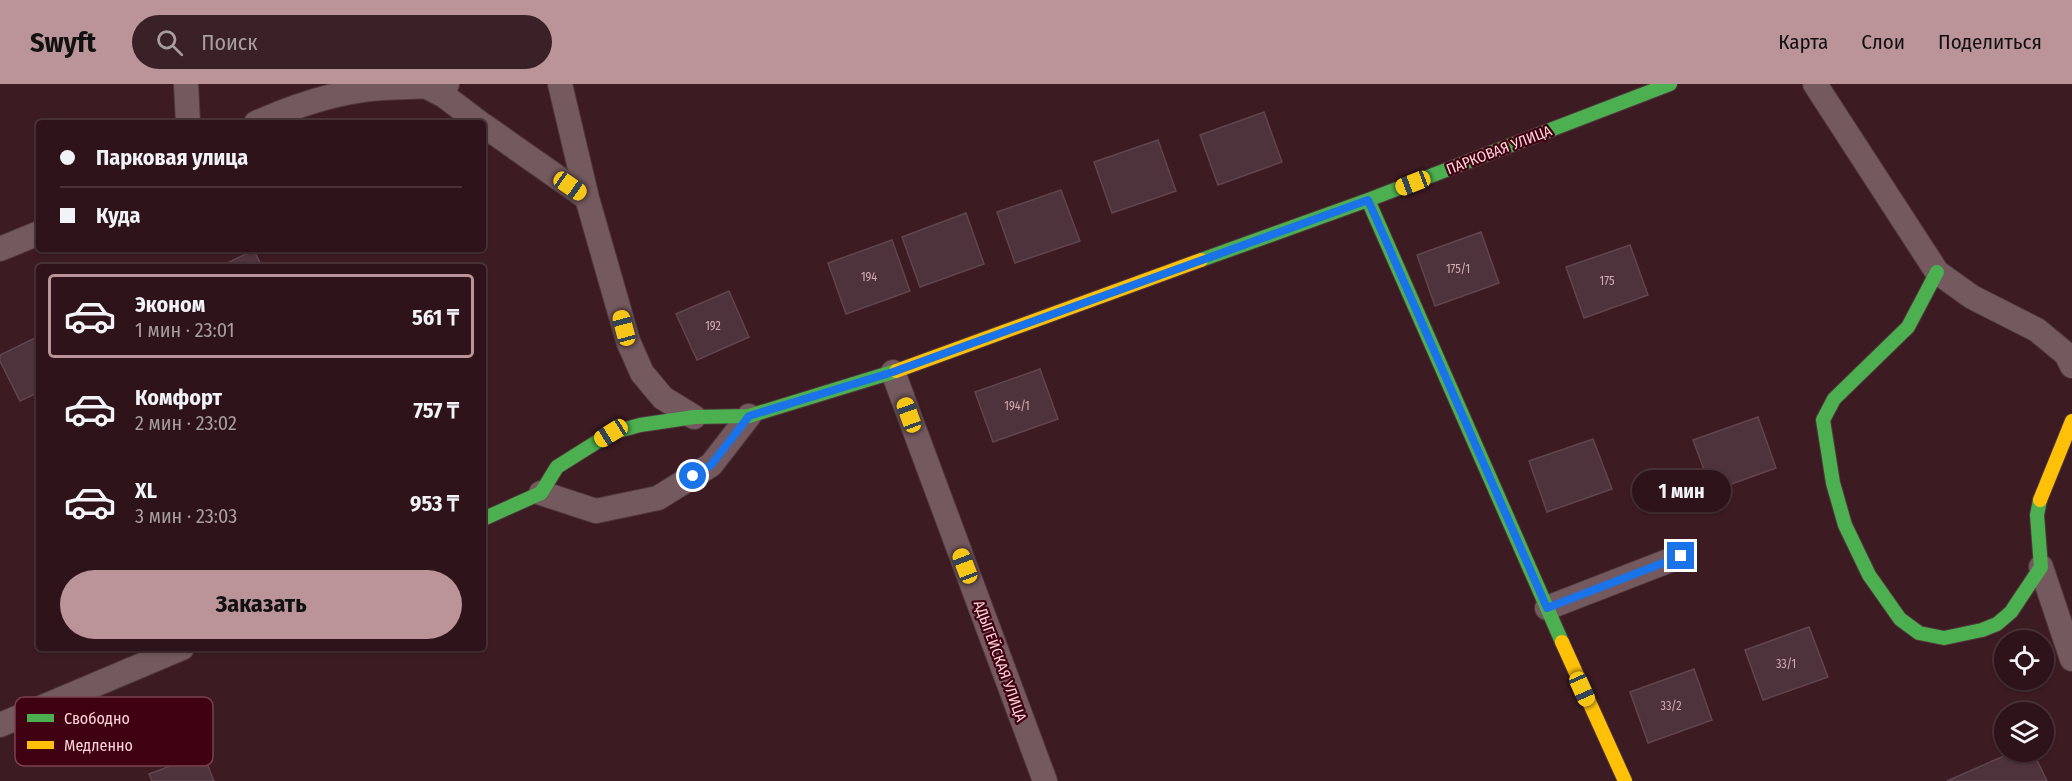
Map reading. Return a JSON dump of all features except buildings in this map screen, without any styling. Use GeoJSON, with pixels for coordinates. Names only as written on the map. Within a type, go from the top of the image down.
{"type":"FeatureCollection","features":[{"type":"Feature","properties":{"kind":"street"},"geometry":{"type":"LineString","coordinates":[[560,84],[587,198],[628,341],[642,373],[663,398],[694,417]]}},
{"type":"Feature","properties":{"kind":"street","name":"ПАРКОВАЯ УЛИЦА"},"geometry":{"type":"LineString","coordinates":[[541,493],[557,467],[611,433],[640,425],[694,417],[749,416],[893,372],[1368,200],[1670,84]]}},
{"type":"Feature","properties":{"kind":"street"},"geometry":{"type":"LineString","coordinates":[[1815,84],[1937,272],[1972,297],[2037,330],[2066,354],[2072,366]]}},
{"type":"Feature","properties":{"kind":"street"},"geometry":{"type":"LineString","coordinates":[[188,120],[190,85]]}},
{"type":"Feature","properties":{"kind":"street"},"geometry":{"type":"LineString","coordinates":[[263,120],[297,105],[342,94],[381,88],[432,85],[477,120]]}},
{"type":"Feature","properties":{"kind":"street"},"geometry":{"type":"LineString","coordinates":[[486,127],[587,198]]}},
{"type":"Feature","properties":{"kind":"street"},"geometry":{"type":"LineString","coordinates":[[1368,200],[1618,770],[1626,781]]}},
{"type":"Feature","properties":{"kind":"street"},"geometry":{"type":"LineString","coordinates":[[0,249],[36,234]]}},
{"type":"Feature","properties":{"kind":"street"},"geometry":{"type":"LineString","coordinates":[[1937,272],[1908,327],[1834,399],[1823,420],[1833,483],[1845,525],[1869,575],[1900,620],[1919,633],[1944,638],[1963,636],[1997,624],[2011,612],[2041,567]]}},
{"type":"Feature","properties":{"kind":"street","name":"АДЫГЕЙСКАЯ УЛИЦА"},"geometry":{"type":"LineString","coordinates":[[893,372],[1045,781]]}},
{"type":"Feature","properties":{"kind":"street"},"geometry":{"type":"LineString","coordinates":[[486,518],[541,493],[596,511],[658,498],[711,465],[749,416]]}},
{"type":"Feature","properties":{"kind":"street"},"geometry":{"type":"LineString","coordinates":[[2072,421],[2041,492],[2037,515],[2041,567],[2072,659]]}},
{"type":"Feature","properties":{"kind":"street"},"geometry":{"type":"LineString","coordinates":[[1547,608],[1681,556]]}},
{"type":"Feature","properties":{"kind":"street"},"geometry":{"type":"LineString","coordinates":[[66,697],[175,651]]}},
{"type":"Feature","properties":{"kind":"street"},"geometry":{"type":"LineString","coordinates":[[0,725],[15,719]]}},
{"type":"Feature","properties":{"kind":"traffic: fast"},"geometry":{"type":"LineString","coordinates":[[1201,260],[1368,200],[1670,84]]}},
{"type":"Feature","properties":{"kind":"traffic: fast"},"geometry":{"type":"LineString","coordinates":[[1368,200],[1562,642]]}},
{"type":"Feature","properties":{"kind":"traffic: fast"},"geometry":{"type":"LineString","coordinates":[[1937,272],[1908,327],[1834,399],[1823,420],[1833,483],[1845,525],[1869,575],[1900,619],[1919,633],[1944,638],[1982,630],[1997,624],[2011,612],[2041,567],[2037,515],[2040,500]]}},
{"type":"Feature","properties":{"kind":"traffic: fast"},"geometry":{"type":"LineString","coordinates":[[486,518],[541,493],[557,467],[611,433],[640,425],[694,417],[749,416],[896,371]]}},
{"type":"Feature","properties":{"kind":"traffic: slow"},"geometry":{"type":"LineString","coordinates":[[896,371],[1201,260]]}},
{"type":"Feature","properties":{"kind":"traffic: slow"},"geometry":{"type":"LineString","coordinates":[[2040,500],[2072,421]]}},
{"type":"Feature","properties":{"kind":"traffic: slow"},"geometry":{"type":"LineString","coordinates":[[1562,642],[1625,781]]}},
{"type":"Feature","properties":{"kind":"route"},"geometry":{"type":"LineString","coordinates":[[693,476],[711,465],[749,416],[893,372],[1368,200],[1547,608],[1681,556]]}}]}
